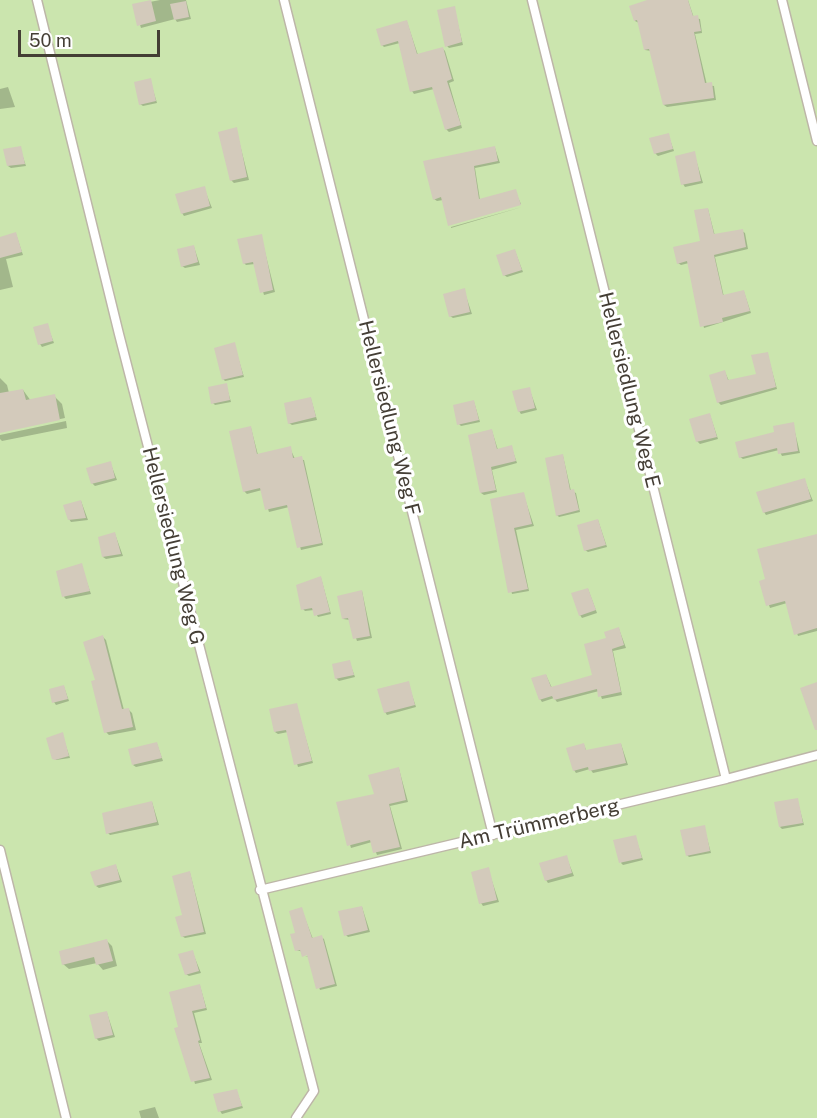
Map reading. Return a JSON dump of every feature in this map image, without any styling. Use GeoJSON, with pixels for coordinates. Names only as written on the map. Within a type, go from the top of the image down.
{"type":"FeatureCollection","features":[{"type":"Feature","properties":{"kind":"lane","name":"Hellersiedlung Weg G"},"geometry":{"type":"LineString","coordinates":[[37,0],[260,890],[314,1091],[296,1118]]}},
{"type":"Feature","properties":{"kind":"lane","name":"Hellersiedlung Weg F"},"geometry":{"type":"LineString","coordinates":[[284,0],[493,835]]}},
{"type":"Feature","properties":{"kind":"lane","name":"Hellersiedlung Weg E"},"geometry":{"type":"LineString","coordinates":[[532,0],[726,779]]}},
{"type":"Feature","properties":{"kind":"lane"},"geometry":{"type":"LineString","coordinates":[[782,0],[817,141]]}},
{"type":"Feature","properties":{"kind":"lane","name":"Am Trümmerberg"},"geometry":{"type":"LineString","coordinates":[[260,890],[726,779],[817,755]]}},
{"type":"Feature","properties":{"kind":"lane"},"geometry":{"type":"LineString","coordinates":[[0,850],[66,1118]]}},
{"type":"Feature","properties":{"kind":"green space"},"geometry":{"type":"Polygon","coordinates":[[[0,0],[817,0],[817,1118],[0,1118],[0,0]]]}},
{"type":"Feature","properties":{"kind":"building"},"geometry":{"type":"Polygon","coordinates":[[[151,0],[156,21],[137,26],[132,4],[151,0]]]}},
{"type":"Feature","properties":{"kind":"building"},"geometry":{"type":"Polygon","coordinates":[[[647,0],[688,0],[693,16],[698,15],[701,31],[694,32],[705,83],[712,82],[714,98],[663,105],[649,49],[644,50],[637,20],[634,21],[629,6],[647,0]]]}},
{"type":"Feature","properties":{"kind":"building"},"geometry":{"type":"Polygon","coordinates":[[[186,1],[189,17],[174,20],[170,4],[186,1]]]}},
{"type":"Feature","properties":{"kind":"building"},"geometry":{"type":"Polygon","coordinates":[[[455,6],[462,42],[445,47],[437,10],[455,6]]]}},
{"type":"Feature","properties":{"kind":"building"},"geometry":{"type":"Polygon","coordinates":[[[407,20],[417,54],[443,47],[452,79],[447,81],[461,125],[445,130],[432,87],[410,92],[398,41],[381,46],[376,29],[407,20]]]}},
{"type":"Feature","properties":{"kind":"building"},"geometry":{"type":"Polygon","coordinates":[[[151,78],[156,101],[139,105],[134,82],[151,78]]]}},
{"type":"Feature","properties":{"kind":"building"},"geometry":{"type":"Polygon","coordinates":[[[237,127],[247,177],[230,181],[218,132],[237,127]]]}},
{"type":"Feature","properties":{"kind":"building"},"geometry":{"type":"Polygon","coordinates":[[[669,133],[673,149],[654,154],[649,138],[669,133]]]}},
{"type":"Feature","properties":{"kind":"building"},"geometry":{"type":"Polygon","coordinates":[[[21,146],[25,164],[7,166],[3,149],[21,146]]]}},
{"type":"Feature","properties":{"kind":"building"},"geometry":{"type":"Polygon","coordinates":[[[495,146],[498,161],[474,166],[479,199],[516,189],[521,205],[448,226],[441,197],[433,200],[423,161],[495,146]]]}},
{"type":"Feature","properties":{"kind":"building"},"geometry":{"type":"Polygon","coordinates":[[[695,151],[701,181],[681,185],[675,156],[695,151]]]}},
{"type":"Feature","properties":{"kind":"building"},"geometry":{"type":"Polygon","coordinates":[[[205,186],[210,206],[181,214],[175,194],[205,186]]]}},
{"type":"Feature","properties":{"kind":"building"},"geometry":{"type":"Polygon","coordinates":[[[708,208],[714,234],[743,229],[746,247],[714,255],[723,295],[744,290],[750,311],[722,318],[723,322],[700,327],[687,261],[677,264],[673,247],[700,241],[694,210],[708,208]]]}},
{"type":"Feature","properties":{"kind":"building"},"geometry":{"type":"Polygon","coordinates":[[[16,232],[22,252],[0,258],[0,237],[16,232]]]}},
{"type":"Feature","properties":{"kind":"building"},"geometry":{"type":"Polygon","coordinates":[[[262,234],[273,290],[260,293],[253,262],[243,264],[237,239],[262,234]]]}},
{"type":"Feature","properties":{"kind":"building"},"geometry":{"type":"Polygon","coordinates":[[[194,245],[198,262],[181,267],[177,249],[194,245]]]}},
{"type":"Feature","properties":{"kind":"building"},"geometry":{"type":"Polygon","coordinates":[[[515,249],[522,270],[503,276],[496,255],[515,249]]]}},
{"type":"Feature","properties":{"kind":"building"},"geometry":{"type":"Polygon","coordinates":[[[465,288],[470,312],[449,317],[443,294],[465,288]]]}},
{"type":"Feature","properties":{"kind":"building"},"geometry":{"type":"Polygon","coordinates":[[[48,323],[53,341],[38,345],[33,327],[48,323]]]}},
{"type":"Feature","properties":{"kind":"building"},"geometry":{"type":"Polygon","coordinates":[[[235,342],[243,375],[222,380],[214,348],[235,342]]]}},
{"type":"Feature","properties":{"kind":"building"},"geometry":{"type":"Polygon","coordinates":[[[768,352],[776,387],[717,403],[709,375],[725,370],[728,380],[756,374],[751,355],[768,352]]]}},
{"type":"Feature","properties":{"kind":"building"},"geometry":{"type":"Polygon","coordinates":[[[227,383],[230,400],[211,404],[208,387],[227,383]]]}},
{"type":"Feature","properties":{"kind":"building"},"geometry":{"type":"Polygon","coordinates":[[[530,387],[535,408],[518,412],[512,391],[530,387]]]}},
{"type":"Feature","properties":{"kind":"building"},"geometry":{"type":"Polygon","coordinates":[[[23,389],[26,400],[55,394],[60,420],[0,433],[0,393],[23,389]]]}},
{"type":"Feature","properties":{"kind":"building"},"geometry":{"type":"Polygon","coordinates":[[[311,397],[316,417],[288,424],[284,403],[311,397]]]}},
{"type":"Feature","properties":{"kind":"building"},"geometry":{"type":"Polygon","coordinates":[[[474,400],[479,420],[457,425],[453,405],[474,400]]]}},
{"type":"Feature","properties":{"kind":"building"},"geometry":{"type":"Polygon","coordinates":[[[710,413],[717,437],[696,442],[689,419],[710,413]]]}},
{"type":"Feature","properties":{"kind":"building"},"geometry":{"type":"Polygon","coordinates":[[[794,422],[798,451],[778,454],[777,448],[739,458],[735,442],[774,432],[773,426],[794,422]]]}},
{"type":"Feature","properties":{"kind":"building"},"geometry":{"type":"Polygon","coordinates":[[[251,426],[257,454],[291,446],[293,458],[302,456],[322,543],[297,548],[287,505],[265,510],[260,488],[243,492],[229,431],[251,426]]]}},
{"type":"Feature","properties":{"kind":"building"},"geometry":{"type":"Polygon","coordinates":[[[492,429],[497,449],[512,445],[516,461],[491,467],[496,490],[480,493],[468,435],[492,429]]]}},
{"type":"Feature","properties":{"kind":"building"},"geometry":{"type":"Polygon","coordinates":[[[563,454],[570,490],[574,489],[579,510],[556,516],[545,458],[563,454]]]}},
{"type":"Feature","properties":{"kind":"building"},"geometry":{"type":"Polygon","coordinates":[[[111,461],[115,478],[91,484],[86,468],[111,461]]]}},
{"type":"Feature","properties":{"kind":"building"},"geometry":{"type":"Polygon","coordinates":[[[805,478],[811,499],[763,513],[756,492],[805,478]]]}},
{"type":"Feature","properties":{"kind":"building"},"geometry":{"type":"Polygon","coordinates":[[[524,492],[532,524],[514,528],[528,589],[508,593],[490,499],[524,492]]]}},
{"type":"Feature","properties":{"kind":"building"},"geometry":{"type":"Polygon","coordinates":[[[81,500],[86,518],[68,520],[63,505],[81,500]]]}},
{"type":"Feature","properties":{"kind":"building"},"geometry":{"type":"Polygon","coordinates":[[[598,519],[606,545],[584,551],[577,525],[598,519]]]}},
{"type":"Feature","properties":{"kind":"building"},"geometry":{"type":"Polygon","coordinates":[[[115,532],[121,554],[102,557],[98,537],[115,532]]]}},
{"type":"Feature","properties":{"kind":"building"},"geometry":{"type":"Polygon","coordinates":[[[817,534],[817,628],[794,635],[785,601],[766,606],[759,581],[765,579],[757,549],[817,534]]]}},
{"type":"Feature","properties":{"kind":"building"},"geometry":{"type":"Polygon","coordinates":[[[82,563],[90,591],[62,597],[56,571],[82,563]]]}},
{"type":"Feature","properties":{"kind":"building"},"geometry":{"type":"Polygon","coordinates":[[[321,576],[330,612],[314,616],[312,608],[301,610],[296,585],[321,576]]]}},
{"type":"Feature","properties":{"kind":"building"},"geometry":{"type":"Polygon","coordinates":[[[588,588],[596,610],[579,616],[571,593],[588,588]]]}},
{"type":"Feature","properties":{"kind":"building"},"geometry":{"type":"Polygon","coordinates":[[[362,590],[370,636],[353,639],[348,618],[342,619],[337,596],[362,590]]]}},
{"type":"Feature","properties":{"kind":"building"},"geometry":{"type":"Polygon","coordinates":[[[619,627],[624,645],[612,649],[621,692],[598,697],[597,689],[554,700],[552,696],[539,700],[531,678],[546,674],[551,687],[592,675],[584,644],[606,638],[604,632],[619,627]]]}},
{"type":"Feature","properties":{"kind":"building"},"geometry":{"type":"Polygon","coordinates":[[[103,635],[122,709],[129,708],[133,727],[104,733],[91,681],[95,680],[83,642],[103,635]]]}},
{"type":"Feature","properties":{"kind":"building"},"geometry":{"type":"Polygon","coordinates":[[[350,660],[354,675],[335,679],[332,664],[350,660]]]}},
{"type":"Feature","properties":{"kind":"building"},"geometry":{"type":"Polygon","coordinates":[[[409,681],[415,705],[384,713],[377,689],[409,681]]]}},
{"type":"Feature","properties":{"kind":"building"},"geometry":{"type":"Polygon","coordinates":[[[817,682],[817,730],[815,730],[800,688],[817,682]]]}},
{"type":"Feature","properties":{"kind":"building"},"geometry":{"type":"Polygon","coordinates":[[[64,685],[68,699],[52,703],[49,689],[64,685]]]}},
{"type":"Feature","properties":{"kind":"building"},"geometry":{"type":"Polygon","coordinates":[[[297,703],[312,761],[294,765],[286,730],[274,732],[269,709],[297,703]]]}},
{"type":"Feature","properties":{"kind":"building"},"geometry":{"type":"Polygon","coordinates":[[[63,732],[69,756],[52,759],[46,738],[63,732]]]}},
{"type":"Feature","properties":{"kind":"building"},"geometry":{"type":"Polygon","coordinates":[[[157,742],[162,758],[132,765],[128,749],[157,742]]]}},
{"type":"Feature","properties":{"kind":"building"},"geometry":{"type":"Polygon","coordinates":[[[584,743],[586,750],[621,743],[626,763],[589,771],[588,767],[573,771],[566,748],[584,743]]]}},
{"type":"Feature","properties":{"kind":"building"},"geometry":{"type":"Polygon","coordinates":[[[399,767],[406,800],[389,804],[400,847],[373,853],[370,840],[347,846],[336,802],[374,794],[368,775],[399,767]]]}},
{"type":"Feature","properties":{"kind":"building"},"geometry":{"type":"Polygon","coordinates":[[[798,798],[803,823],[779,827],[774,802],[798,798]]]}},
{"type":"Feature","properties":{"kind":"building"},"geometry":{"type":"Polygon","coordinates":[[[152,801],[157,822],[106,834],[102,813],[152,801]]]}},
{"type":"Feature","properties":{"kind":"building"},"geometry":{"type":"Polygon","coordinates":[[[705,825],[710,851],[686,856],[680,830],[705,825]]]}},
{"type":"Feature","properties":{"kind":"building"},"geometry":{"type":"Polygon","coordinates":[[[636,835],[642,858],[619,863],[613,840],[636,835]]]}},
{"type":"Feature","properties":{"kind":"building"},"geometry":{"type":"Polygon","coordinates":[[[567,855],[572,873],[545,881],[539,863],[567,855]]]}},
{"type":"Feature","properties":{"kind":"building"},"geometry":{"type":"Polygon","coordinates":[[[116,864],[120,880],[95,886],[90,872],[116,864]]]}},
{"type":"Feature","properties":{"kind":"building"},"geometry":{"type":"Polygon","coordinates":[[[489,867],[497,900],[479,904],[471,872],[489,867]]]}},
{"type":"Feature","properties":{"kind":"building"},"geometry":{"type":"Polygon","coordinates":[[[190,871],[204,932],[181,937],[175,917],[182,915],[172,876],[190,871]]]}},
{"type":"Feature","properties":{"kind":"building"},"geometry":{"type":"Polygon","coordinates":[[[362,906],[368,930],[344,936],[338,911],[362,906]]]}},
{"type":"Feature","properties":{"kind":"building"},"geometry":{"type":"Polygon","coordinates":[[[302,907],[312,938],[322,935],[335,984],[316,989],[307,955],[302,957],[300,950],[295,951],[290,934],[295,933],[289,911],[302,907]]]}},
{"type":"Feature","properties":{"kind":"building"},"geometry":{"type":"Polygon","coordinates":[[[107,939],[113,961],[96,965],[94,957],[62,965],[59,951],[107,939]]]}},
{"type":"Feature","properties":{"kind":"building"},"geometry":{"type":"Polygon","coordinates":[[[193,950],[199,971],[185,975],[178,954],[193,950]]]}},
{"type":"Feature","properties":{"kind":"building"},"geometry":{"type":"Polygon","coordinates":[[[200,984],[206,1008],[192,1011],[200,1040],[198,1041],[210,1078],[191,1082],[174,1028],[178,1027],[169,992],[200,984]]]}},
{"type":"Feature","properties":{"kind":"building"},"geometry":{"type":"Polygon","coordinates":[[[107,1011],[113,1035],[95,1039],[89,1015],[107,1011]]]}},
{"type":"Feature","properties":{"kind":"building"},"geometry":{"type":"Polygon","coordinates":[[[237,1089],[242,1106],[218,1112],[213,1094],[237,1089]]]}}]}
